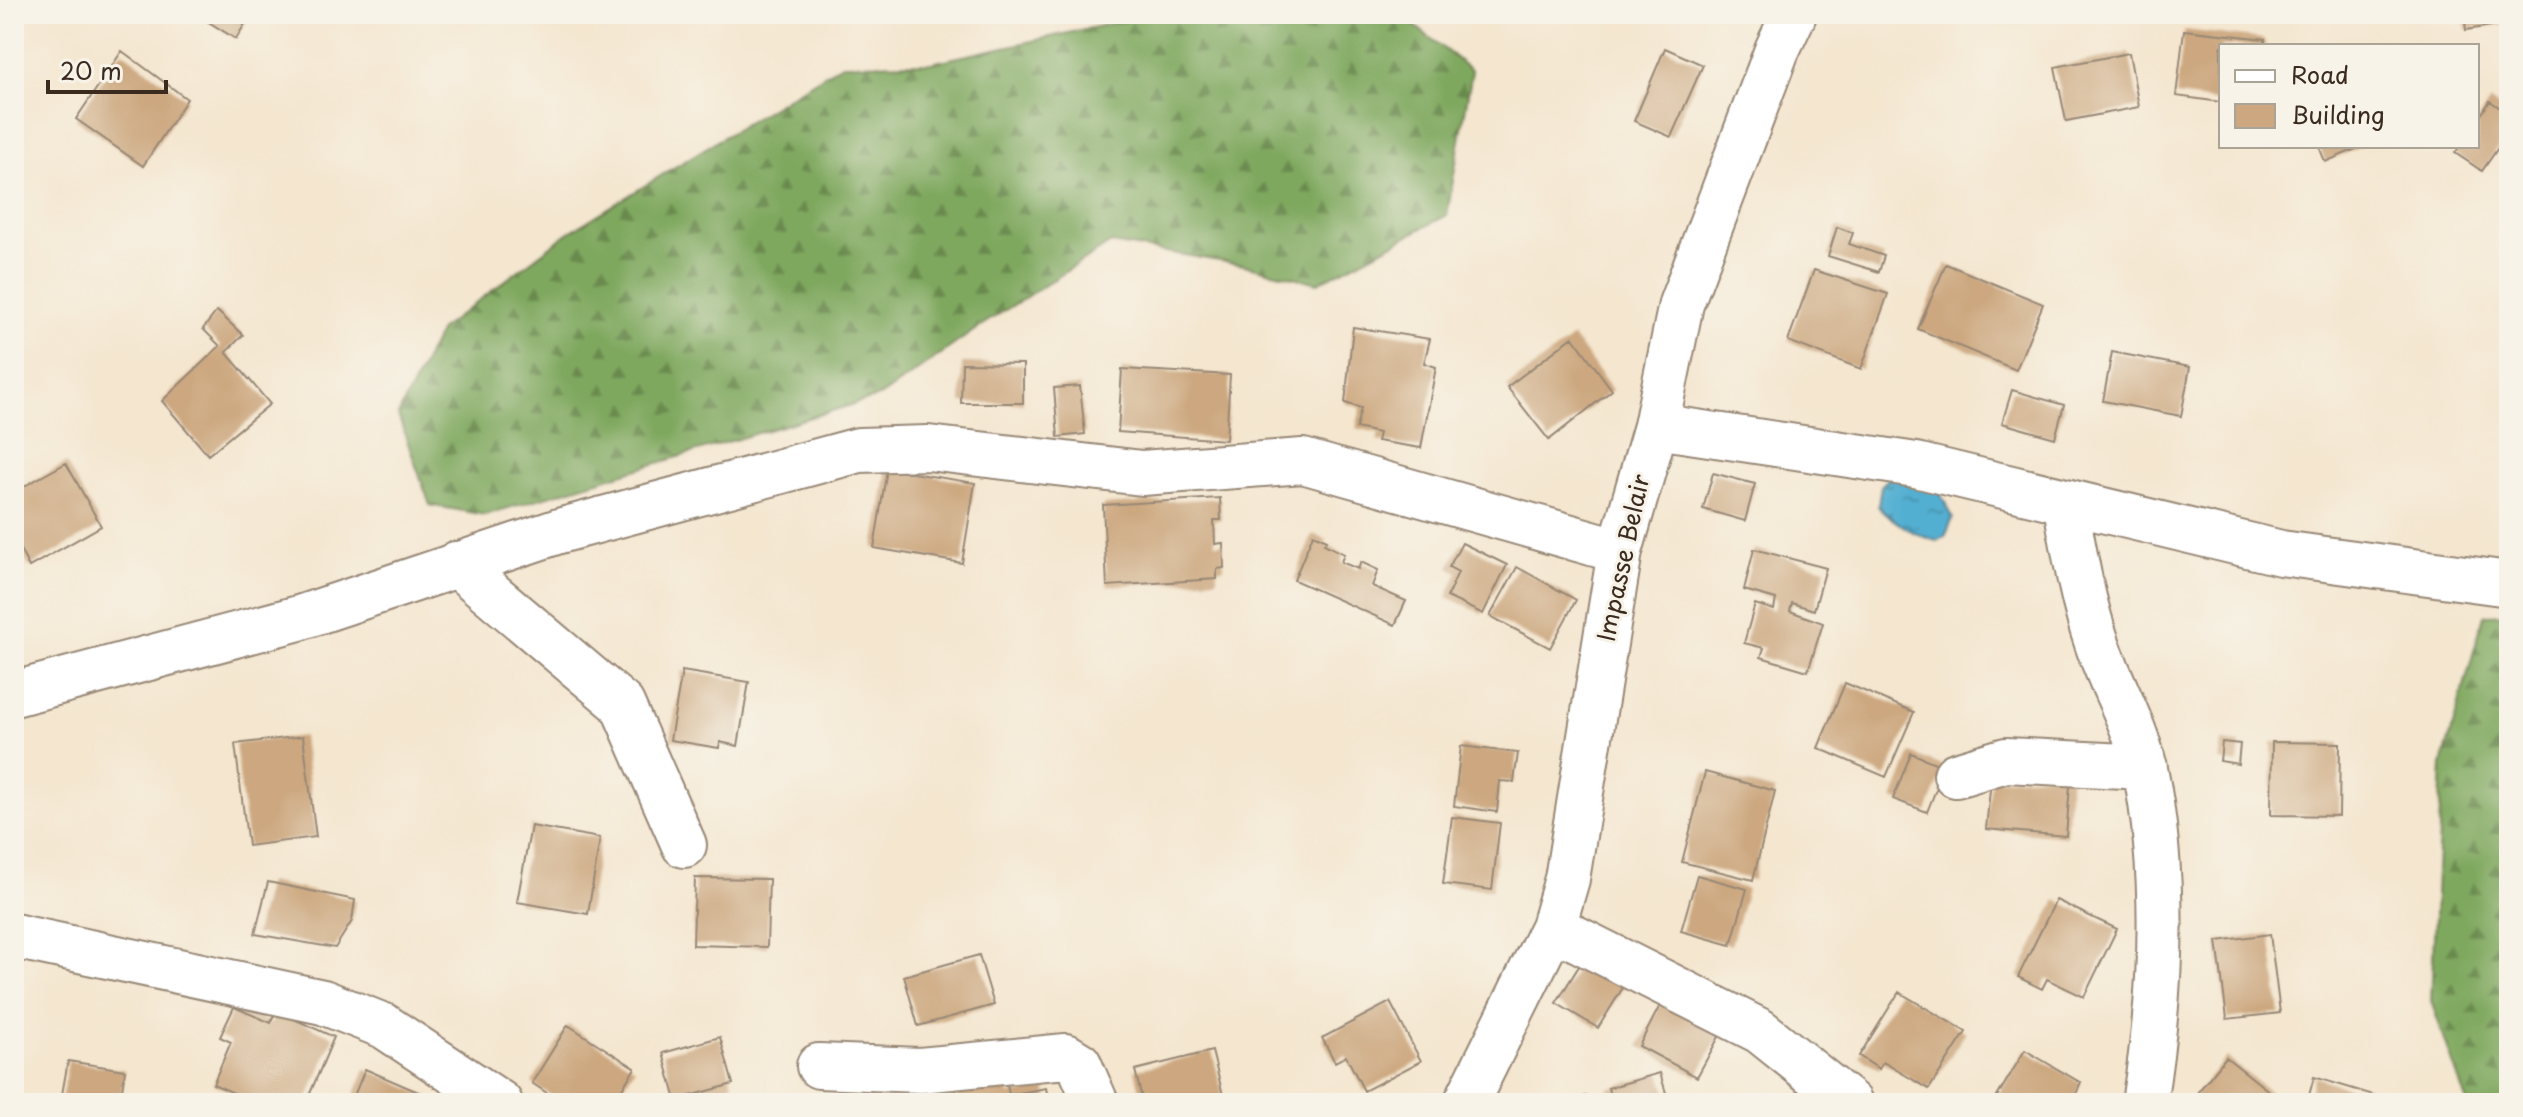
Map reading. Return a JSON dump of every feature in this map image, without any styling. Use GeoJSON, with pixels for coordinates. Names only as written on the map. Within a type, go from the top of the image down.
{"type":"FeatureCollection","features":[{"type":"Feature","properties":{"kind":"street","name":"Impasse Belair"},"geometry":{"type":"LineString","coordinates":[[1466,1103],[1553,927],[1567,879],[1620,551],[1656,426],[1681,304],[1777,50],[1794,14]]}},
{"type":"Feature","properties":{"kind":"street"},"geometry":{"type":"LineString","coordinates":[[1656,426],[1916,465],[2281,553],[2509,584]]}},
{"type":"Feature","properties":{"kind":"street"},"geometry":{"type":"LineString","coordinates":[[14,694],[299,618],[559,531],[859,450],[928,448],[1142,473],[1303,461],[1620,551]]}},
{"type":"Feature","properties":{"kind":"street"},"geometry":{"type":"LineString","coordinates":[[2065,501],[2086,606],[2145,767],[2160,895],[2155,1034],[2144,1103]]}},
{"type":"Feature","properties":{"kind":"street"},"geometry":{"type":"LineString","coordinates":[[456,564],[622,704],[684,845]]}},
{"type":"Feature","properties":{"kind":"street"},"geometry":{"type":"LineString","coordinates":[[1956,775],[2006,760],[2145,767]]}},
{"type":"Feature","properties":{"kind":"street"},"geometry":{"type":"LineString","coordinates":[[1553,927],[1760,1031],[1850,1103]]}},
{"type":"Feature","properties":{"kind":"street"},"geometry":{"type":"LineString","coordinates":[[14,936],[323,1002],[384,1026],[500,1103]]}},
{"type":"Feature","properties":{"kind":"street"},"geometry":{"type":"LineString","coordinates":[[819,1066],[920,1070],[1066,1056],[1079,1064],[1096,1103]]}},
{"type":"Feature","properties":{"kind":"green space"},"geometry":{"type":"Polygon","coordinates":[[[1155,14],[1400,14],[1472,71],[1447,215],[1318,283],[1244,265],[1111,243],[982,325],[881,396],[485,515],[430,505],[398,415],[440,330],[568,233],[842,64],[931,63],[1155,14]]]}},
{"type":"Feature","properties":{"kind":"green space"},"geometry":{"type":"Polygon","coordinates":[[[2509,614],[2509,1103],[2467,1103],[2431,1001],[2442,765],[2484,615],[2509,614]]]}},
{"type":"Feature","properties":{"kind":"water"},"geometry":{"type":"Polygon","coordinates":[[[1893,474],[1931,476],[1953,518],[1945,537],[1937,541],[1922,536],[1898,523],[1878,506],[1881,486],[1893,474]]]}},
{"type":"Feature","properties":{"kind":"building"},"geometry":{"type":"Polygon","coordinates":[[[196,14],[243,14],[249,17],[236,39],[196,14]]]}},
{"type":"Feature","properties":{"kind":"building"},"geometry":{"type":"Polygon","coordinates":[[[2464,14],[2509,14],[2509,23],[2466,30],[2464,14]]]}},
{"type":"Feature","properties":{"kind":"building"},"geometry":{"type":"Polygon","coordinates":[[[2184,30],[2265,39],[2265,44],[2219,44],[2219,102],[2176,96],[2184,30]]]}},
{"type":"Feature","properties":{"kind":"building"},"geometry":{"type":"Polygon","coordinates":[[[1665,48],[1703,65],[1671,137],[1634,121],[1665,48]]]}},
{"type":"Feature","properties":{"kind":"building"},"geometry":{"type":"Polygon","coordinates":[[[122,51],[187,99],[143,166],[76,119],[122,51]]]}},
{"type":"Feature","properties":{"kind":"building"},"geometry":{"type":"Polygon","coordinates":[[[2129,53],[2139,107],[2066,121],[2055,67],[2129,53]]]}},
{"type":"Feature","properties":{"kind":"building"},"geometry":{"type":"Polygon","coordinates":[[[2490,101],[2509,114],[2509,132],[2482,171],[2455,153],[2459,148],[2479,148],[2479,118],[2490,101]]]}},
{"type":"Feature","properties":{"kind":"building"},"geometry":{"type":"Polygon","coordinates":[[[2320,148],[2358,148],[2325,162],[2320,148]]]}},
{"type":"Feature","properties":{"kind":"building"},"geometry":{"type":"Polygon","coordinates":[[[1837,227],[1853,233],[1849,244],[1884,256],[1879,272],[1828,256],[1837,227]]]}},
{"type":"Feature","properties":{"kind":"building"},"geometry":{"type":"Polygon","coordinates":[[[1946,264],[2043,304],[2016,370],[1918,329],[1946,264]]]}},
{"type":"Feature","properties":{"kind":"building"},"geometry":{"type":"Polygon","coordinates":[[[1814,270],[1888,294],[1861,369],[1788,341],[1814,270]]]}},
{"type":"Feature","properties":{"kind":"building"},"geometry":{"type":"Polygon","coordinates":[[[217,311],[243,335],[226,352],[270,404],[208,455],[162,401],[220,346],[203,329],[217,311]]]}},
{"type":"Feature","properties":{"kind":"building"},"geometry":{"type":"Polygon","coordinates":[[[1353,327],[1430,339],[1424,363],[1436,367],[1421,448],[1377,441],[1379,433],[1356,428],[1361,408],[1345,403],[1353,327]]]}},
{"type":"Feature","properties":{"kind":"building"},"geometry":{"type":"Polygon","coordinates":[[[1573,337],[1612,390],[1549,440],[1507,387],[1573,337]]]}},
{"type":"Feature","properties":{"kind":"building"},"geometry":{"type":"Polygon","coordinates":[[[2112,352],[2190,367],[2181,416],[2103,401],[2112,352]]]}},
{"type":"Feature","properties":{"kind":"building"},"geometry":{"type":"Polygon","coordinates":[[[962,363],[1023,364],[1023,403],[961,403],[962,363]]]}},
{"type":"Feature","properties":{"kind":"building"},"geometry":{"type":"Polygon","coordinates":[[[1122,369],[1230,375],[1226,440],[1118,432],[1122,369]]]}},
{"type":"Feature","properties":{"kind":"building"},"geometry":{"type":"Polygon","coordinates":[[[1080,386],[1085,434],[1058,437],[1054,388],[1080,386]]]}},
{"type":"Feature","properties":{"kind":"building"},"geometry":{"type":"Polygon","coordinates":[[[2012,390],[2064,405],[2055,438],[2002,423],[2012,390]]]}},
{"type":"Feature","properties":{"kind":"building"},"geometry":{"type":"Polygon","coordinates":[[[66,463],[101,526],[29,567],[14,538],[14,492],[66,463]]]}},
{"type":"Feature","properties":{"kind":"building"},"geometry":{"type":"Polygon","coordinates":[[[887,469],[975,483],[962,563],[874,548],[887,469]]]}},
{"type":"Feature","properties":{"kind":"building"},"geometry":{"type":"Polygon","coordinates":[[[1713,473],[1755,484],[1745,521],[1703,509],[1713,473]]]}},
{"type":"Feature","properties":{"kind":"building"},"geometry":{"type":"Polygon","coordinates":[[[1220,498],[1221,520],[1214,520],[1215,544],[1223,543],[1224,568],[1217,569],[1217,579],[1107,586],[1103,505],[1220,498]]]}},
{"type":"Feature","properties":{"kind":"building"},"geometry":{"type":"Polygon","coordinates":[[[1313,534],[1327,540],[1324,544],[1344,554],[1341,562],[1358,569],[1361,562],[1378,570],[1372,586],[1406,601],[1395,625],[1294,580],[1313,534]]]}},
{"type":"Feature","properties":{"kind":"building"},"geometry":{"type":"Polygon","coordinates":[[[1462,543],[1507,565],[1483,614],[1447,597],[1458,572],[1449,567],[1462,543]]]}},
{"type":"Feature","properties":{"kind":"building"},"geometry":{"type":"Polygon","coordinates":[[[1754,549],[1826,568],[1814,610],[1792,603],[1790,611],[1823,623],[1808,671],[1761,657],[1764,648],[1744,643],[1755,604],[1774,610],[1776,599],[1744,590],[1754,549]]]}},
{"type":"Feature","properties":{"kind":"building"},"geometry":{"type":"Polygon","coordinates":[[[1517,567],[1576,600],[1550,648],[1490,616],[1517,567]]]}},
{"type":"Feature","properties":{"kind":"building"},"geometry":{"type":"Polygon","coordinates":[[[682,671],[749,682],[738,746],[720,742],[719,748],[670,740],[682,671]]]}},
{"type":"Feature","properties":{"kind":"building"},"geometry":{"type":"Polygon","coordinates":[[[1845,683],[1914,712],[1886,777],[1818,748],[1845,683]]]}},
{"type":"Feature","properties":{"kind":"building"},"geometry":{"type":"Polygon","coordinates":[[[303,736],[316,837],[248,846],[235,744],[303,736]]]}},
{"type":"Feature","properties":{"kind":"building"},"geometry":{"type":"Polygon","coordinates":[[[2222,742],[2240,744],[2238,764],[2220,761],[2222,742]]]}},
{"type":"Feature","properties":{"kind":"building"},"geometry":{"type":"Polygon","coordinates":[[[2272,742],[2340,743],[2339,816],[2271,815],[2272,742]]]}},
{"type":"Feature","properties":{"kind":"building"},"geometry":{"type":"Polygon","coordinates":[[[1461,746],[1518,753],[1514,782],[1500,781],[1497,812],[1454,806],[1461,746]]]}},
{"type":"Feature","properties":{"kind":"building"},"geometry":{"type":"Polygon","coordinates":[[[1911,753],[1945,767],[1927,812],[1893,799],[1911,753]]]}},
{"type":"Feature","properties":{"kind":"building"},"geometry":{"type":"Polygon","coordinates":[[[1705,772],[1775,791],[1753,880],[1682,862],[1705,772]]]}},
{"type":"Feature","properties":{"kind":"building"},"geometry":{"type":"Polygon","coordinates":[[[2071,773],[2066,836],[1986,829],[1991,780],[2071,773]]]}},
{"type":"Feature","properties":{"kind":"building"},"geometry":{"type":"Polygon","coordinates":[[[1452,817],[1500,823],[1492,890],[1443,884],[1452,817]]]}},
{"type":"Feature","properties":{"kind":"building"},"geometry":{"type":"Polygon","coordinates":[[[531,826],[600,838],[588,914],[517,902],[531,826]]]}},
{"type":"Feature","properties":{"kind":"building"},"geometry":{"type":"Polygon","coordinates":[[[1697,875],[1747,889],[1731,945],[1681,931],[1697,875]]]}},
{"type":"Feature","properties":{"kind":"building"},"geometry":{"type":"Polygon","coordinates":[[[695,878],[769,879],[767,947],[693,945],[695,878]]]}},
{"type":"Feature","properties":{"kind":"building"},"geometry":{"type":"Polygon","coordinates":[[[268,882],[355,900],[352,921],[335,948],[255,934],[268,882]]]}},
{"type":"Feature","properties":{"kind":"building"},"geometry":{"type":"Polygon","coordinates":[[[2056,900],[2117,929],[2084,997],[2047,979],[2042,989],[2018,977],[2056,900]]]}},
{"type":"Feature","properties":{"kind":"building"},"geometry":{"type":"Polygon","coordinates":[[[2270,934],[2280,1013],[2227,1019],[2217,941],[2270,934]]]}},
{"type":"Feature","properties":{"kind":"building"},"geometry":{"type":"Polygon","coordinates":[[[979,955],[994,1005],[918,1026],[904,976],[979,955]]]}},
{"type":"Feature","properties":{"kind":"building"},"geometry":{"type":"Polygon","coordinates":[[[1586,955],[1627,981],[1598,1028],[1556,1003],[1586,955]]]}},
{"type":"Feature","properties":{"kind":"building"},"geometry":{"type":"Polygon","coordinates":[[[1668,990],[1727,1022],[1697,1077],[1639,1046],[1668,990]]]}},
{"type":"Feature","properties":{"kind":"building"},"geometry":{"type":"Polygon","coordinates":[[[1899,992],[1966,1032],[1929,1089],[1883,1062],[1879,1069],[1859,1056],[1899,992]]]}},
{"type":"Feature","properties":{"kind":"building"},"geometry":{"type":"Polygon","coordinates":[[[1390,1002],[1421,1061],[1364,1091],[1346,1056],[1335,1062],[1322,1038],[1390,1002]]]}},
{"type":"Feature","properties":{"kind":"building"},"geometry":{"type":"Polygon","coordinates":[[[234,1007],[271,1023],[276,1011],[334,1037],[306,1103],[257,1103],[213,1084],[231,1042],[220,1037],[234,1007]]]}},
{"type":"Feature","properties":{"kind":"building"},"geometry":{"type":"Polygon","coordinates":[[[568,1025],[635,1068],[613,1103],[562,1103],[532,1083],[568,1025]]]}},
{"type":"Feature","properties":{"kind":"building"},"geometry":{"type":"Polygon","coordinates":[[[720,1037],[733,1084],[676,1100],[663,1053],[720,1037]]]}},
{"type":"Feature","properties":{"kind":"building"},"geometry":{"type":"Polygon","coordinates":[[[2025,1050],[2081,1083],[2072,1103],[2001,1103],[1995,1100],[2025,1050]]]}},
{"type":"Feature","properties":{"kind":"building"},"geometry":{"type":"Polygon","coordinates":[[[1212,1051],[1225,1103],[1143,1103],[1135,1070],[1212,1051]]]}},
{"type":"Feature","properties":{"kind":"building"},"geometry":{"type":"Polygon","coordinates":[[[2226,1057],[2281,1101],[2189,1103],[2226,1057]]]}},
{"type":"Feature","properties":{"kind":"building"},"geometry":{"type":"Polygon","coordinates":[[[68,1061],[125,1070],[120,1103],[61,1100],[68,1061]]]}},
{"type":"Feature","properties":{"kind":"building"},"geometry":{"type":"Polygon","coordinates":[[[365,1069],[439,1101],[351,1103],[365,1069]]]}},
{"type":"Feature","properties":{"kind":"building"},"geometry":{"type":"Polygon","coordinates":[[[1660,1073],[1669,1103],[1612,1103],[1608,1088],[1660,1073]]]}},
{"type":"Feature","properties":{"kind":"building"},"geometry":{"type":"Polygon","coordinates":[[[1006,1077],[1009,1095],[1046,1088],[1049,1103],[958,1103],[955,1086],[1006,1077]]]}},
{"type":"Feature","properties":{"kind":"building"},"geometry":{"type":"Polygon","coordinates":[[[2314,1077],[2387,1099],[2385,1103],[2307,1103],[2314,1077]]]}},
{"type":"Feature","properties":{"kind":"building"},"geometry":{"type":"Polygon","coordinates":[[[1586,1096],[1588,1103],[1565,1103],[1565,1102],[1586,1096]]]}}]}
